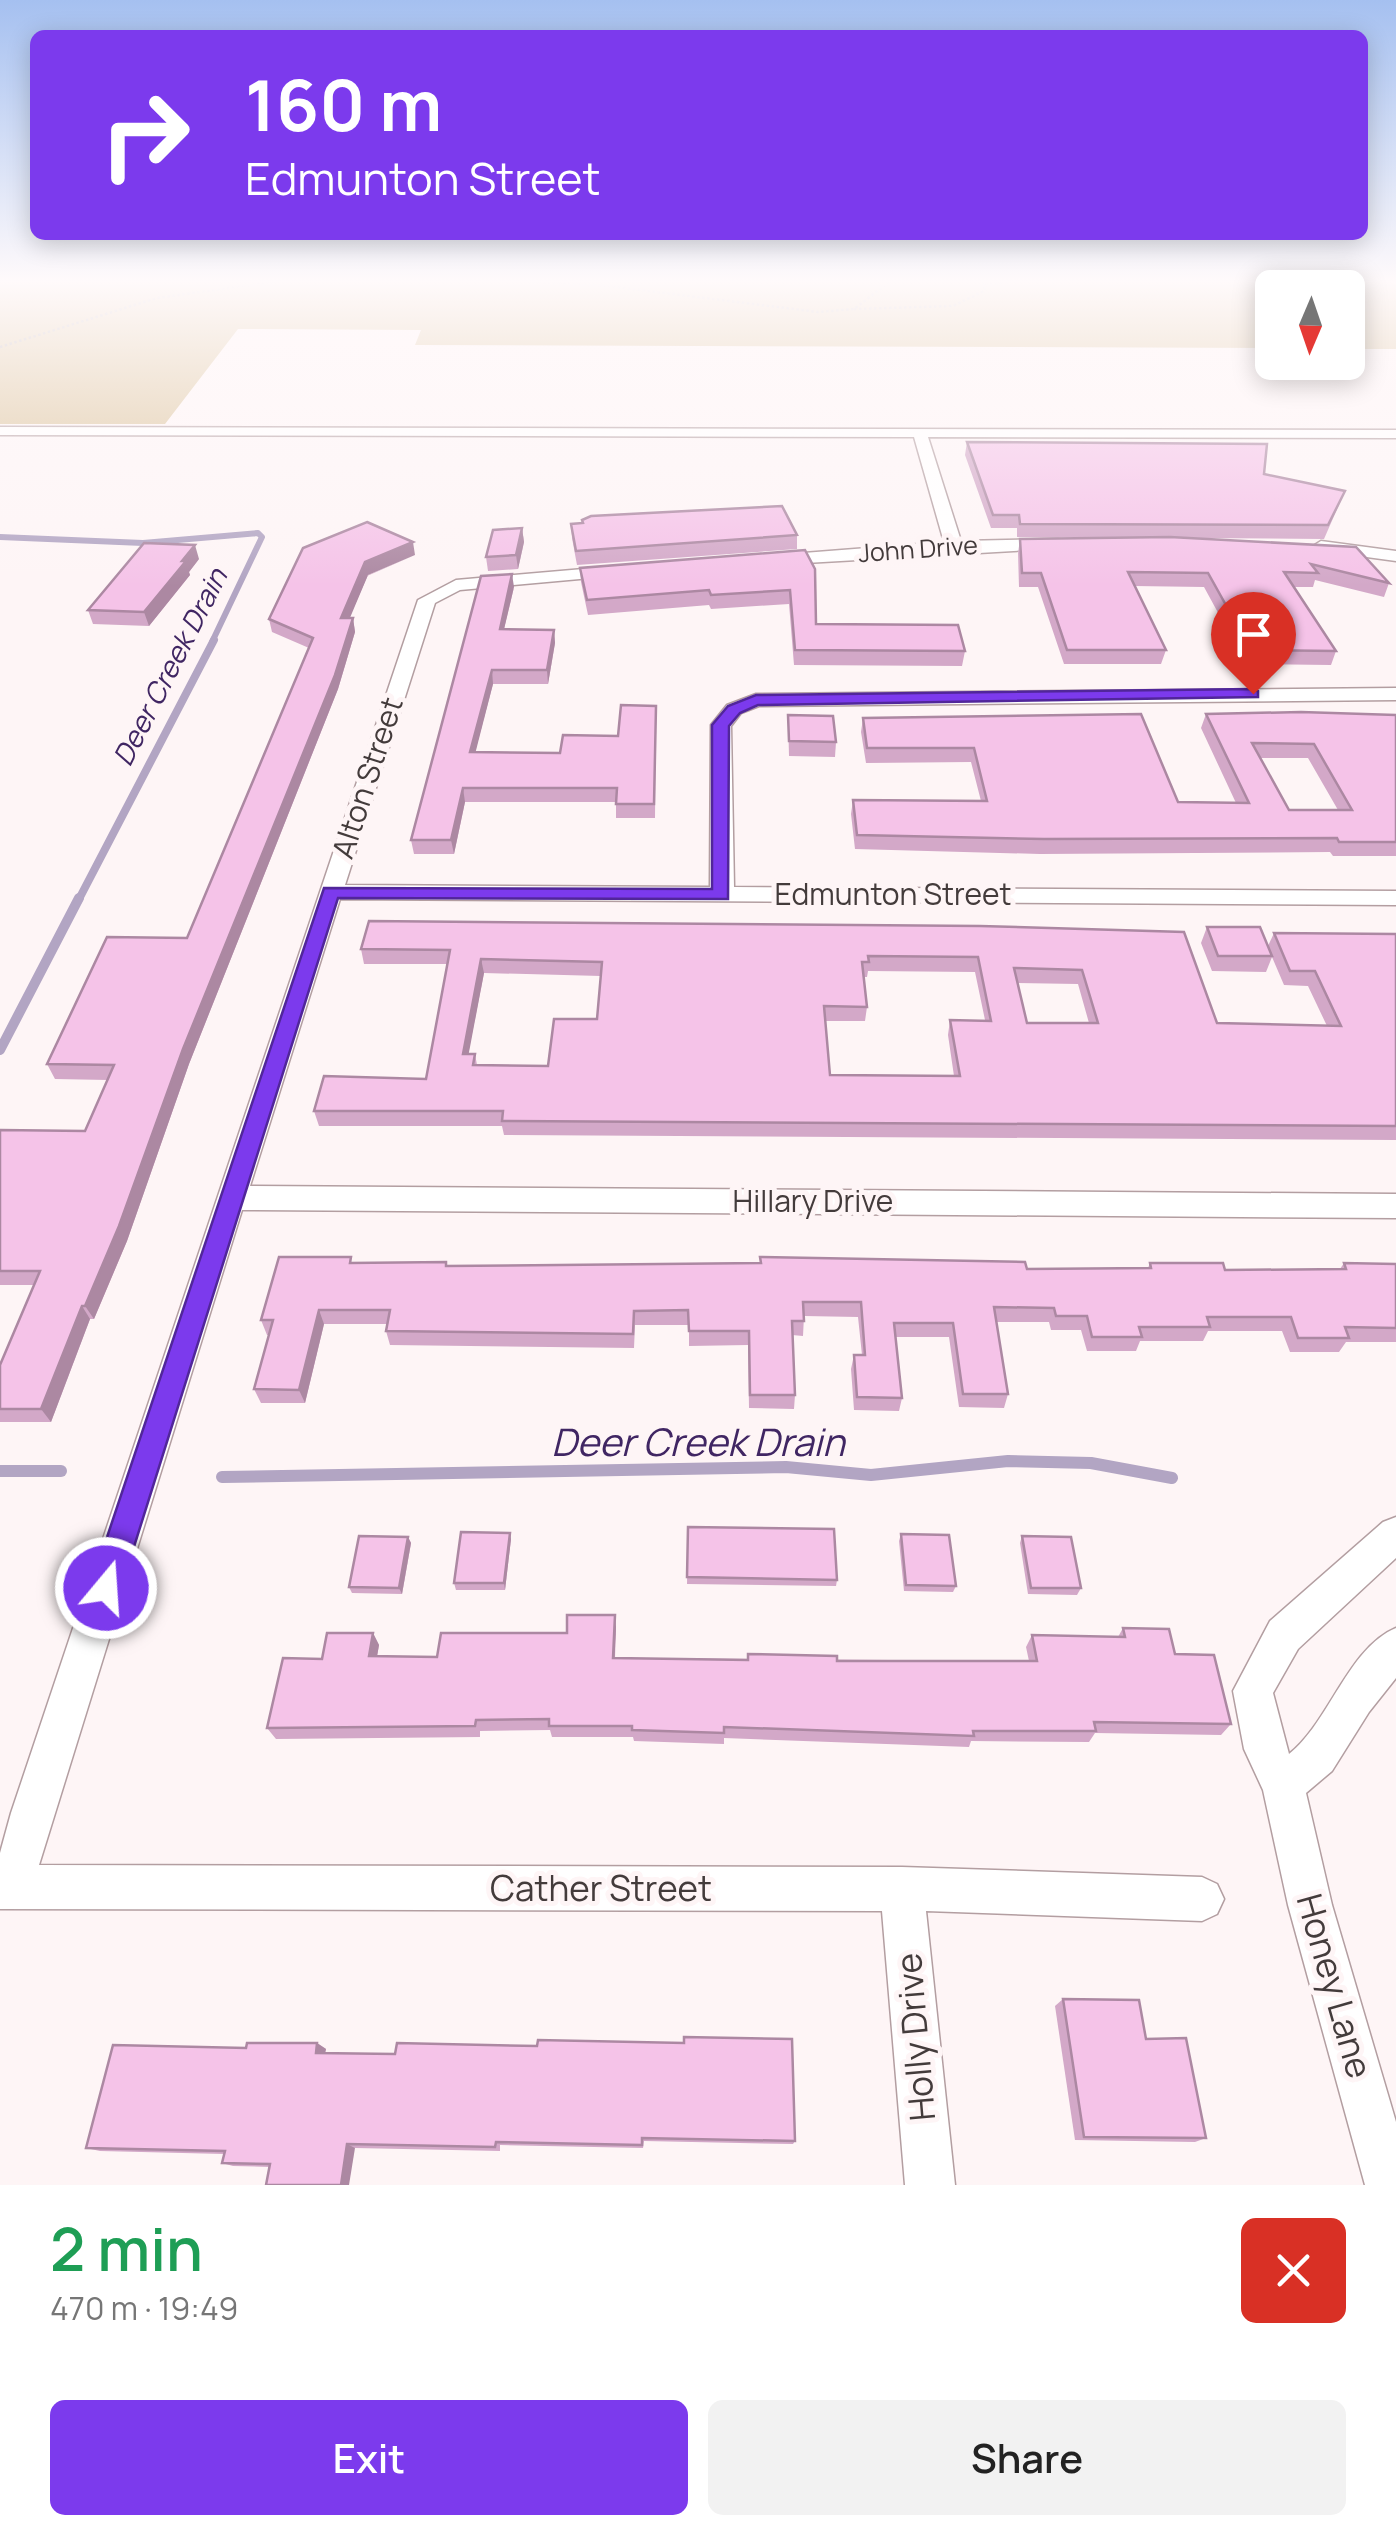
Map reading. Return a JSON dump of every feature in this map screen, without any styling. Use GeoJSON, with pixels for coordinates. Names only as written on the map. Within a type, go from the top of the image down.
{"type":"FeatureCollection","features":[{"type":"Feature","properties":{"kind":"street"},"geometry":{"type":"LineString","coordinates":[[0,431],[1396,434]]}},
{"type":"Feature","properties":{"kind":"street"},"geometry":{"type":"LineString","coordinates":[[920,434],[954,547]]}},
{"type":"Feature","properties":{"kind":"street","name":"John Drive"},"geometry":{"type":"LineString","coordinates":[[744,562],[954,547],[1068,544]]}},
{"type":"Feature","properties":{"kind":"street"},"geometry":{"type":"LineString","coordinates":[[1299,545],[1396,556]]}},
{"type":"Feature","properties":{"kind":"street","name":"Alton Street"},"geometry":{"type":"LineString","coordinates":[[6,1887],[420,616],[428,600],[442,590],[477,581],[630,570]]}},
{"type":"Feature","properties":{"kind":"street"},"geometry":{"type":"LineString","coordinates":[[722,895],[721,725],[734,709],[756,700],[1396,694]]}},
{"type":"Feature","properties":{"kind":"street","name":"Edmunton Street"},"geometry":{"type":"LineString","coordinates":[[330,892],[1396,898]]}},
{"type":"Feature","properties":{"kind":"street","name":"Hillary Drive"},"geometry":{"type":"LineString","coordinates":[[230,1198],[1396,1206]]}},
{"type":"Feature","properties":{"kind":"street","name":"Honey Lane"},"geometry":{"type":"LineString","coordinates":[[1390,2185],[1310,1905],[1283,1785],[1264,1748],[1253,1691],[1284,1635],[1396,1534]]}},
{"type":"Feature","properties":{"kind":"street"},"geometry":{"type":"LineString","coordinates":[[1283,1785],[1318,1757],[1355,1698],[1396,1647]]}},
{"type":"Feature","properties":{"kind":"street","name":"Cather Street"},"geometry":{"type":"LineString","coordinates":[[6,1887],[902,1890],[1202,1899]]}},
{"type":"Feature","properties":{"kind":"street","name":"Holly Drive"},"geometry":{"type":"LineString","coordinates":[[902,1890],[930,2185]]}},
{"type":"Feature","properties":{"kind":"shaded area"},"geometry":{"type":"Polygon","coordinates":[[[0,382],[197,382],[165,424],[0,424],[0,382]]]}},
{"type":"Feature","properties":{"kind":"building"},"geometry":{"type":"Polygon","coordinates":[[[967,442],[1267,444],[1264,474],[1345,491],[1328,525],[1020,524],[1019,515],[993,515],[967,442]]]}},
{"type":"Feature","properties":{"kind":"building"},"geometry":{"type":"Polygon","coordinates":[[[782,506],[797,535],[576,551],[571,524],[583,523],[591,516],[782,506]]]}},
{"type":"Feature","properties":{"kind":"building"},"geometry":{"type":"Polygon","coordinates":[[[367,522],[413,542],[365,562],[341,618],[353,618],[335,675],[183,1049],[119,1226],[41,1409],[0,1409],[0,1365],[40,1271],[0,1271],[0,1130],[85,1131],[114,1065],[47,1064],[107,937],[187,938],[313,638],[269,619],[303,548],[367,522]]]}},
{"type":"Feature","properties":{"kind":"building"},"geometry":{"type":"Polygon","coordinates":[[[522,528],[516,555],[486,557],[493,530],[522,528]]]}},
{"type":"Feature","properties":{"kind":"building"},"geometry":{"type":"Polygon","coordinates":[[[1170,537],[1356,547],[1389,583],[1311,564],[1318,573],[1284,572],[1336,651],[1251,650],[1208,573],[1128,572],[1166,650],[1067,650],[1041,573],[1022,573],[1020,539],[1170,537]]]}},
{"type":"Feature","properties":{"kind":"building"},"geometry":{"type":"Polygon","coordinates":[[[144,543],[195,545],[144,612],[88,610],[144,543]]]}},
{"type":"Feature","properties":{"kind":"building"},"geometry":{"type":"Polygon","coordinates":[[[805,550],[815,569],[816,624],[958,625],[965,651],[795,650],[790,590],[711,595],[709,590],[587,600],[580,568],[805,550]]]}},
{"type":"Feature","properties":{"kind":"building"},"geometry":{"type":"Polygon","coordinates":[[[512,574],[500,629],[554,630],[547,670],[492,670],[470,752],[560,753],[563,735],[618,736],[621,705],[656,706],[654,804],[616,804],[617,788],[463,788],[451,840],[411,840],[481,576],[512,574]]]}},
{"type":"Feature","properties":{"kind":"building"},"geometry":{"type":"Polygon","coordinates":[[[1141,714],[1178,802],[1249,803],[1206,714],[1396,715],[1396,842],[1339,842],[1337,838],[857,835],[853,800],[987,801],[974,748],[867,748],[863,718],[1141,714]],[[1252,743],[1289,810],[1352,810],[1314,744],[1252,743]]]}},
{"type":"Feature","properties":{"kind":"building"},"geometry":{"type":"Polygon","coordinates":[[[788,715],[833,716],[836,742],[789,741],[788,715]]]}},
{"type":"Feature","properties":{"kind":"building"},"geometry":{"type":"Polygon","coordinates":[[[369,921],[980,926],[1184,932],[1217,1023],[1341,1026],[1315,971],[1290,971],[1274,933],[1396,934],[1396,1126],[502,1121],[503,1111],[314,1111],[324,1076],[426,1079],[450,950],[361,949],[369,921]],[[868,956],[869,962],[862,962],[867,1007],[824,1006],[830,1075],[960,1076],[950,1020],[991,1021],[978,957],[868,956]],[[481,959],[463,1054],[475,1054],[473,1065],[548,1066],[554,1019],[597,1019],[602,962],[481,959]],[[1014,968],[1027,1023],[1098,1023],[1082,970],[1014,968]]]}},
{"type":"Feature","properties":{"kind":"building"},"geometry":{"type":"Polygon","coordinates":[[[1207,927],[1260,927],[1272,956],[1218,956],[1207,927]]]}},
{"type":"Feature","properties":{"kind":"building"},"geometry":{"type":"Polygon","coordinates":[[[279,1257],[351,1257],[350,1263],[446,1262],[446,1266],[761,1263],[760,1257],[1025,1262],[1027,1269],[1151,1268],[1150,1263],[1223,1263],[1225,1270],[1346,1269],[1344,1263],[1396,1264],[1396,1328],[1345,1327],[1349,1338],[1298,1338],[1291,1317],[1207,1317],[1210,1327],[1139,1327],[1142,1337],[1092,1337],[1087,1316],[1056,1316],[1054,1308],[994,1307],[1008,1394],[963,1394],[953,1323],[894,1323],[902,1398],[857,1397],[854,1355],[865,1355],[861,1302],[803,1302],[804,1321],[792,1321],[795,1395],[750,1395],[749,1331],[689,1331],[688,1310],[634,1311],[633,1334],[386,1331],[390,1310],[319,1310],[299,1390],[254,1389],[273,1320],[261,1320],[279,1257]]]}},
{"type":"Feature","properties":{"kind":"building"},"geometry":{"type":"Polygon","coordinates":[[[688,1527],[834,1529],[837,1580],[687,1577],[688,1527]]]}},
{"type":"Feature","properties":{"kind":"building"},"geometry":{"type":"Polygon","coordinates":[[[461,1532],[510,1533],[504,1583],[454,1583],[461,1532]]]}},
{"type":"Feature","properties":{"kind":"building"},"geometry":{"type":"Polygon","coordinates":[[[901,1534],[949,1535],[956,1586],[906,1585],[901,1534]]]}},
{"type":"Feature","properties":{"kind":"building"},"geometry":{"type":"Polygon","coordinates":[[[359,1536],[408,1537],[399,1588],[349,1587],[359,1536]]]}},
{"type":"Feature","properties":{"kind":"building"},"geometry":{"type":"Polygon","coordinates":[[[1022,1536],[1071,1537],[1081,1588],[1031,1588],[1022,1536]]]}},
{"type":"Feature","properties":{"kind":"building"},"geometry":{"type":"Polygon","coordinates":[[[567,1615],[615,1615],[613,1658],[748,1660],[748,1654],[837,1656],[837,1661],[1037,1661],[1032,1635],[1125,1637],[1123,1628],[1169,1629],[1175,1654],[1214,1655],[1231,1724],[1094,1722],[1096,1731],[973,1731],[974,1736],[724,1727],[724,1733],[632,1730],[632,1726],[549,1726],[549,1719],[476,1720],[475,1726],[267,1728],[283,1658],[322,1659],[327,1633],[373,1633],[369,1656],[437,1657],[441,1633],[567,1633],[567,1615]]]}},
{"type":"Feature","properties":{"kind":"building"},"geometry":{"type":"Polygon","coordinates":[[[1063,1999],[1139,2000],[1146,2039],[1186,2038],[1206,2138],[1084,2137],[1063,1999]]]}},
{"type":"Feature","properties":{"kind":"building"},"geometry":{"type":"Polygon","coordinates":[[[684,2037],[792,2039],[795,2141],[642,2138],[642,2145],[347,2144],[341,2185],[266,2185],[270,2164],[222,2163],[225,2151],[86,2148],[113,2045],[246,2048],[247,2043],[317,2043],[316,2053],[395,2054],[397,2043],[537,2046],[538,2040],[684,2043],[684,2037]]]}},
{"type":"Feature","properties":{"kind":"waterway","name":"Deer Creek Drain"},"geometry":{"type":"LineString","coordinates":[[0,537],[143,543],[258,533],[262,537],[212,642]]}},
{"type":"Feature","properties":{"kind":"waterway","name":"Deer Creek Drain"},"geometry":{"type":"LineString","coordinates":[[78,901],[214,640]]}},
{"type":"Feature","properties":{"kind":"waterway","name":"Deer Creek Drain"},"geometry":{"type":"LineString","coordinates":[[0,1050],[79,898]]}},
{"type":"Feature","properties":{"kind":"waterway","name":"Deer Creek Drain"},"geometry":{"type":"LineString","coordinates":[[222,1477],[786,1467],[871,1475],[1008,1461],[1091,1463],[1172,1478]]}},
{"type":"Feature","properties":{"kind":"waterway","name":"Deer Creek Drain"},"geometry":{"type":"LineString","coordinates":[[0,1471],[61,1471]]}},
{"type":"Feature","properties":{"kind":"route"},"geometry":{"type":"LineString","coordinates":[[106,1588],[330,892],[722,895],[721,725],[734,709],[756,700],[1253,694]]}}]}
